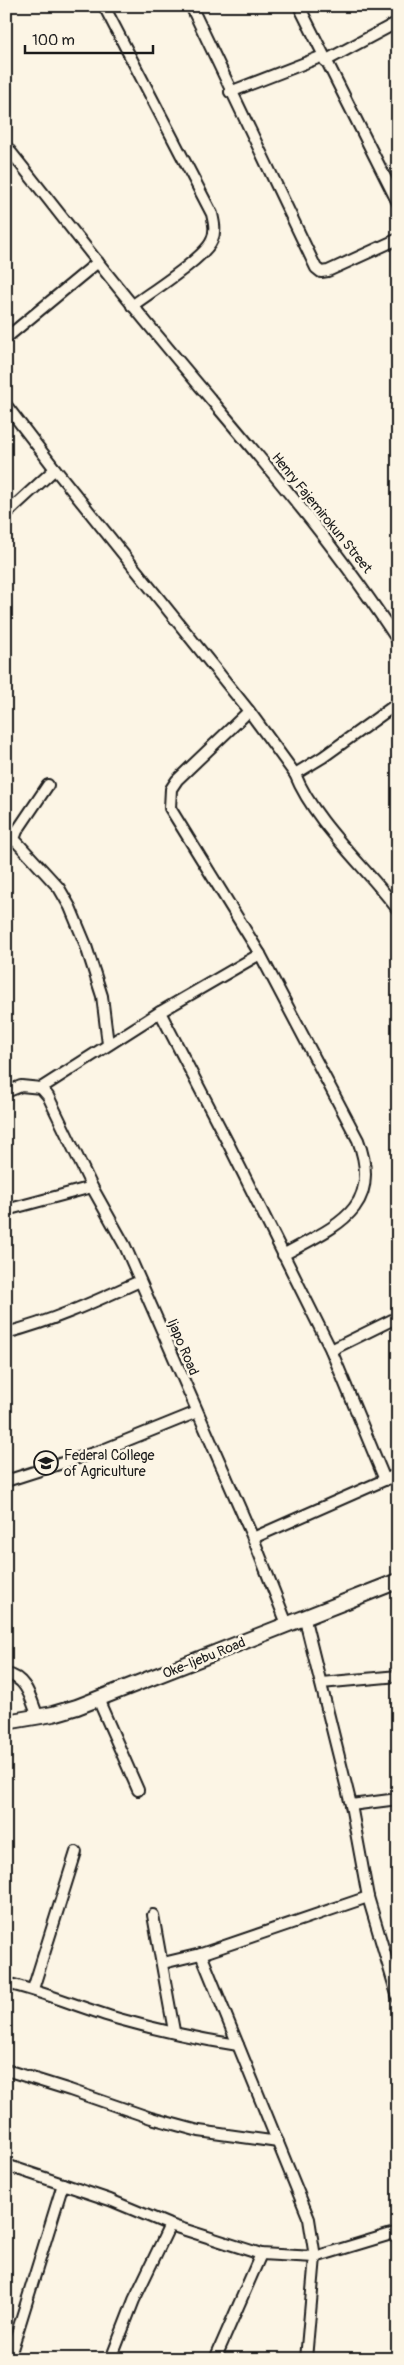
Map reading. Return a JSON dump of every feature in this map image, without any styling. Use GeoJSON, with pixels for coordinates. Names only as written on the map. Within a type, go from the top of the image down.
{"type":"FeatureCollection","features":[{"type":"Feature","properties":{"kind":"main road","name":"Oke-Ijebu Road"},"geometry":{"type":"LineString","coordinates":[[6,1722],[38,1717],[98,1699],[304,1616],[398,1581]]}},
{"type":"Feature","properties":{"kind":"street"},"geometry":{"type":"LineString","coordinates":[[104,6],[212,214],[215,230],[211,242],[201,254],[132,306]]}},
{"type":"Feature","properties":{"kind":"street"},"geometry":{"type":"LineString","coordinates":[[191,6],[230,92],[316,268],[321,272],[328,271],[398,239]]}},
{"type":"Feature","properties":{"kind":"street"},"geometry":{"type":"LineString","coordinates":[[300,6],[324,58],[398,203]]}},
{"type":"Feature","properties":{"kind":"street"},"geometry":{"type":"LineString","coordinates":[[230,92],[324,58],[398,22]]}},
{"type":"Feature","properties":{"kind":"street","name":"Henry Fajemirokun Street"},"geometry":{"type":"LineString","coordinates":[[6,146],[132,306],[234,427],[364,588],[398,641]]}},
{"type":"Feature","properties":{"kind":"street"},"geometry":{"type":"LineString","coordinates":[[6,338],[98,262]]}},
{"type":"Feature","properties":{"kind":"street"},"geometry":{"type":"LineString","coordinates":[[6,405],[249,711],[295,774],[309,804],[379,885],[398,910]]}},
{"type":"Feature","properties":{"kind":"street"},"geometry":{"type":"LineString","coordinates":[[6,514],[55,469]]}},
{"type":"Feature","properties":{"kind":"street"},"geometry":{"type":"LineString","coordinates":[[295,774],[323,757],[398,703]]}},
{"type":"Feature","properties":{"kind":"street"},"geometry":{"type":"LineString","coordinates":[[249,711],[177,780],[171,789],[170,808],[260,954],[358,1140],[365,1160],[366,1184],[361,1199],[350,1213],[328,1230],[283,1255]]}},
{"type":"Feature","properties":{"kind":"street"},"geometry":{"type":"LineString","coordinates":[[48,785],[17,831],[14,839],[59,888],[70,907],[85,943],[102,996],[108,1044]]}},
{"type":"Feature","properties":{"kind":"street"},"geometry":{"type":"LineString","coordinates":[[6,1092],[22,1086],[41,1088],[160,1012],[260,954]]}},
{"type":"Feature","properties":{"kind":"street"},"geometry":{"type":"LineString","coordinates":[[160,1012],[229,1145],[331,1350],[385,1480]]}},
{"type":"Feature","properties":{"kind":"street","name":"Ijapo Road"},"geometry":{"type":"LineString","coordinates":[[41,1088],[48,1096],[92,1187],[125,1246],[253,1538],[287,1624]]}},
{"type":"Feature","properties":{"kind":"street"},"geometry":{"type":"LineString","coordinates":[[6,1210],[92,1187]]}},
{"type":"Feature","properties":{"kind":"street"},"geometry":{"type":"LineString","coordinates":[[6,1333],[34,1326],[71,1313],[140,1282]]}},
{"type":"Feature","properties":{"kind":"street"},"geometry":{"type":"LineString","coordinates":[[331,1350],[398,1317]]}},
{"type":"Feature","properties":{"kind":"street"},"geometry":{"type":"LineString","coordinates":[[6,1481],[103,1450],[197,1412]]}},
{"type":"Feature","properties":{"kind":"street"},"geometry":{"type":"LineString","coordinates":[[253,1538],[398,1474]]}},
{"type":"Feature","properties":{"kind":"street"},"geometry":{"type":"LineString","coordinates":[[304,1616],[351,1805],[368,1897],[398,1998]]}},
{"type":"Feature","properties":{"kind":"street"},"geometry":{"type":"LineString","coordinates":[[6,1674],[13,1675],[24,1683],[38,1717]]}},
{"type":"Feature","properties":{"kind":"street"},"geometry":{"type":"LineString","coordinates":[[321,1683],[398,1676]]}},
{"type":"Feature","properties":{"kind":"street"},"geometry":{"type":"LineString","coordinates":[[98,1699],[138,1790]]}},
{"type":"Feature","properties":{"kind":"street"},"geometry":{"type":"LineString","coordinates":[[351,1805],[398,1799]]}},
{"type":"Feature","properties":{"kind":"street"},"geometry":{"type":"LineString","coordinates":[[33,1989],[76,1852]]}},
{"type":"Feature","properties":{"kind":"street"},"geometry":{"type":"LineString","coordinates":[[163,1963],[200,1954],[368,1897]]}},
{"type":"Feature","properties":{"kind":"street"},"geometry":{"type":"LineString","coordinates":[[153,1915],[174,2031]]}},
{"type":"Feature","properties":{"kind":"street"},"geometry":{"type":"LineString","coordinates":[[200,1954],[309,2218],[315,2257],[306,2359]]}},
{"type":"Feature","properties":{"kind":"street"},"geometry":{"type":"LineString","coordinates":[[6,1983],[33,1989],[119,2019],[210,2041],[238,2045]]}},
{"type":"Feature","properties":{"kind":"street"},"geometry":{"type":"LineString","coordinates":[[6,2070],[151,2118],[199,2131],[278,2142]]}},
{"type":"Feature","properties":{"kind":"street"},"geometry":{"type":"LineString","coordinates":[[6,2165],[110,2200],[170,2225],[261,2254],[315,2257],[398,2232]]}},
{"type":"Feature","properties":{"kind":"street"},"geometry":{"type":"LineString","coordinates":[[8,2359],[63,2184]]}},
{"type":"Feature","properties":{"kind":"street"},"geometry":{"type":"LineString","coordinates":[[110,2359],[134,2300],[170,2225]]}},
{"type":"Feature","properties":{"kind":"street"},"geometry":{"type":"LineString","coordinates":[[215,2359],[261,2254]]}},
{"type":"Feature","properties":{"kind":"place","name":"Federal College of Agriculture"},"geometry":{"type":"Point","coordinates":[46,1463]}}]}
